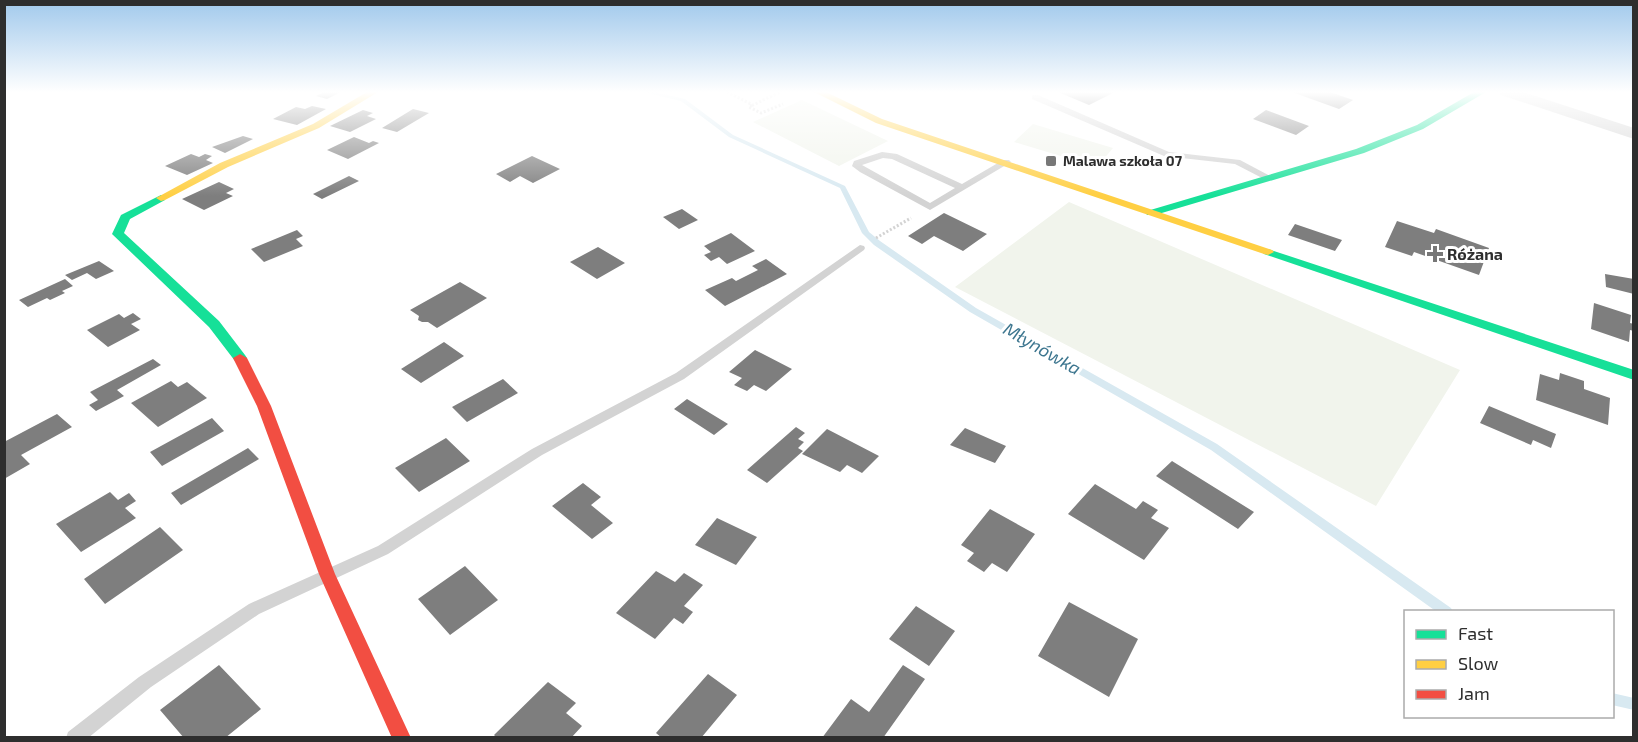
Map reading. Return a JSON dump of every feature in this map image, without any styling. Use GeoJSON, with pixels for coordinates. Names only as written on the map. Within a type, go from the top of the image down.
{"type":"FeatureCollection","features":[{"type":"Feature","properties":{"kind":"street"},"geometry":{"type":"LineString","coordinates":[[315,127],[225,165],[125,217],[118,234],[214,324],[237,352],[264,405],[327,574],[402,738]]}},
{"type":"Feature","properties":{"kind":"street"},"geometry":{"type":"LineString","coordinates":[[896,127],[1634,375]]}},
{"type":"Feature","properties":{"kind":"street"},"geometry":{"type":"LineString","coordinates":[[1151,213],[1392,139],[1418,127]]}},
{"type":"Feature","properties":{"kind":"street"},"geometry":{"type":"LineString","coordinates":[[1612,127],[1634,134]]}},
{"type":"Feature","properties":{"kind":"lane"},"geometry":{"type":"LineString","coordinates":[[1104,127],[1167,154],[1237,162],[1269,178]]}},
{"type":"Feature","properties":{"kind":"lane"},"geometry":{"type":"LineString","coordinates":[[963,188],[894,156],[882,155],[857,163],[857,166],[863,170],[930,207],[963,188],[1006,162]]}},
{"type":"Feature","properties":{"kind":"lane"},"geometry":{"type":"LineString","coordinates":[[74,738],[145,682],[254,609],[383,550],[537,452],[680,376],[860,248]]}},
{"type":"Feature","properties":{"kind":"path"},"geometry":{"type":"LineString","coordinates":[[882,233],[930,207]]}},
{"type":"Feature","properties":{"kind":"shaded area"},"geometry":{"type":"Polygon","coordinates":[[[762,127],[858,127],[888,141],[839,166],[762,127]]]}},
{"type":"Feature","properties":{"kind":"shaded area"},"geometry":{"type":"Polygon","coordinates":[[[1030,127],[1042,127],[1113,148],[1097,167],[1014,142],[1030,127]]]}},
{"type":"Feature","properties":{"kind":"shaded area"},"geometry":{"type":"Polygon","coordinates":[[[1069,202],[1460,370],[1376,506],[955,287],[1069,202]]]}},
{"type":"Feature","properties":{"kind":"building"},"geometry":{"type":"Polygon","coordinates":[[[332,127],[361,127],[350,132],[332,127]]]}},
{"type":"Feature","properties":{"kind":"building"},"geometry":{"type":"Polygon","coordinates":[[[384,127],[406,127],[397,132],[382,128],[384,127]]]}},
{"type":"Feature","properties":{"kind":"building"},"geometry":{"type":"Polygon","coordinates":[[[1273,127],[1308,127],[1296,135],[1273,127]]]}},
{"type":"Feature","properties":{"kind":"building"},"geometry":{"type":"Polygon","coordinates":[[[243,136],[253,139],[225,153],[212,147],[243,136]]]}},
{"type":"Feature","properties":{"kind":"building"},"geometry":{"type":"Polygon","coordinates":[[[354,137],[369,143],[373,141],[379,143],[348,159],[327,150],[354,137]]]}},
{"type":"Feature","properties":{"kind":"building"},"geometry":{"type":"Polygon","coordinates":[[[191,154],[199,157],[205,154],[212,156],[206,160],[213,163],[187,175],[165,166],[191,154]]]}},
{"type":"Feature","properties":{"kind":"building"},"geometry":{"type":"Polygon","coordinates":[[[532,156],[560,169],[533,183],[520,176],[510,182],[496,174],[532,156]]]}},
{"type":"Feature","properties":{"kind":"building"},"geometry":{"type":"Polygon","coordinates":[[[349,176],[359,181],[322,199],[313,194],[349,176]]]}},
{"type":"Feature","properties":{"kind":"building"},"geometry":{"type":"Polygon","coordinates":[[[219,182],[234,189],[226,193],[233,196],[204,210],[182,199],[219,182]]]}},
{"type":"Feature","properties":{"kind":"building"},"geometry":{"type":"Polygon","coordinates":[[[682,209],[698,220],[679,229],[663,217],[682,209]]]}},
{"type":"Feature","properties":{"kind":"building"},"geometry":{"type":"Polygon","coordinates":[[[944,213],[987,234],[963,251],[934,236],[922,244],[908,236],[944,213]]]}},
{"type":"Feature","properties":{"kind":"building"},"geometry":{"type":"Polygon","coordinates":[[[1397,221],[1434,233],[1436,229],[1489,248],[1479,275],[1414,252],[1412,256],[1385,247],[1397,221]]]}},
{"type":"Feature","properties":{"kind":"building"},"geometry":{"type":"Polygon","coordinates":[[[1295,224],[1342,240],[1335,251],[1288,235],[1295,224]]]}},
{"type":"Feature","properties":{"kind":"building"},"geometry":{"type":"Polygon","coordinates":[[[297,230],[303,236],[296,239],[303,246],[264,262],[251,249],[297,230]]]}},
{"type":"Feature","properties":{"kind":"building"},"geometry":{"type":"Polygon","coordinates":[[[731,233],[755,251],[727,264],[719,257],[711,261],[704,255],[711,252],[704,246],[731,233]]]}},
{"type":"Feature","properties":{"kind":"building"},"geometry":{"type":"Polygon","coordinates":[[[598,247],[625,263],[597,279],[570,262],[598,247]]]}},
{"type":"Feature","properties":{"kind":"building"},"geometry":{"type":"Polygon","coordinates":[[[766,259],[787,274],[725,306],[705,290],[732,278],[736,281],[758,270],[752,266],[766,259]]]}},
{"type":"Feature","properties":{"kind":"building"},"geometry":{"type":"Polygon","coordinates":[[[99,261],[114,271],[96,279],[87,273],[72,280],[65,275],[99,261]]]}},
{"type":"Feature","properties":{"kind":"building"},"geometry":{"type":"Polygon","coordinates":[[[1605,274],[1634,279],[1634,294],[1606,287],[1605,274]]]}},
{"type":"Feature","properties":{"kind":"building"},"geometry":{"type":"Polygon","coordinates":[[[65,279],[73,286],[62,291],[65,293],[50,300],[47,298],[28,307],[19,300],[65,279]]]}},
{"type":"Feature","properties":{"kind":"building"},"geometry":{"type":"Polygon","coordinates":[[[460,282],[487,298],[437,328],[428,322],[418,320],[419,316],[410,310],[460,282]]]}},
{"type":"Feature","properties":{"kind":"building"},"geometry":{"type":"Polygon","coordinates":[[[1594,303],[1631,315],[1630,323],[1634,324],[1634,331],[1630,330],[1629,342],[1591,329],[1594,303]]]}},
{"type":"Feature","properties":{"kind":"building"},"geometry":{"type":"Polygon","coordinates":[[[133,313],[141,319],[131,324],[140,330],[108,347],[87,330],[119,314],[124,318],[133,313]]]}},
{"type":"Feature","properties":{"kind":"building"},"geometry":{"type":"Polygon","coordinates":[[[444,342],[464,356],[421,383],[401,369],[444,342]]]}},
{"type":"Feature","properties":{"kind":"building"},"geometry":{"type":"Polygon","coordinates":[[[755,350],[792,369],[766,391],[754,385],[747,391],[734,385],[742,378],[729,372],[755,350]]]}},
{"type":"Feature","properties":{"kind":"building"},"geometry":{"type":"Polygon","coordinates":[[[153,359],[161,365],[117,390],[124,396],[96,411],[89,405],[98,400],[90,392],[153,359]]]}},
{"type":"Feature","properties":{"kind":"building"},"geometry":{"type":"Polygon","coordinates":[[[1560,373],[1584,381],[1584,389],[1610,398],[1608,425],[1536,400],[1540,374],[1559,380],[1560,373]]]}},
{"type":"Feature","properties":{"kind":"building"},"geometry":{"type":"Polygon","coordinates":[[[503,379],[518,393],[467,422],[452,407],[503,379]]]}},
{"type":"Feature","properties":{"kind":"building"},"geometry":{"type":"Polygon","coordinates":[[[171,381],[178,387],[187,382],[207,398],[158,427],[131,403],[171,381]]]}},
{"type":"Feature","properties":{"kind":"building"},"geometry":{"type":"Polygon","coordinates":[[[687,399],[728,424],[714,435],[674,409],[687,399]]]}},
{"type":"Feature","properties":{"kind":"building"},"geometry":{"type":"Polygon","coordinates":[[[1489,406],[1556,434],[1551,448],[1533,440],[1531,445],[1480,423],[1489,406]]]}},
{"type":"Feature","properties":{"kind":"building"},"geometry":{"type":"Polygon","coordinates":[[[57,414],[72,427],[21,455],[30,464],[4,479],[4,442],[57,414]]]}},
{"type":"Feature","properties":{"kind":"building"},"geometry":{"type":"Polygon","coordinates":[[[212,418],[224,431],[162,466],[150,452],[212,418]]]}},
{"type":"Feature","properties":{"kind":"building"},"geometry":{"type":"Polygon","coordinates":[[[796,427],[805,433],[798,439],[804,442],[798,448],[803,451],[767,483],[747,470],[796,427]]]}},
{"type":"Feature","properties":{"kind":"building"},"geometry":{"type":"Polygon","coordinates":[[[965,428],[1006,446],[995,463],[950,445],[965,428]]]}},
{"type":"Feature","properties":{"kind":"building"},"geometry":{"type":"Polygon","coordinates":[[[827,429],[879,456],[862,473],[847,465],[840,472],[802,454],[827,429]]]}},
{"type":"Feature","properties":{"kind":"building"},"geometry":{"type":"Polygon","coordinates":[[[446,438],[470,461],[419,492],[395,468],[446,438]]]}},
{"type":"Feature","properties":{"kind":"building"},"geometry":{"type":"Polygon","coordinates":[[[248,448],[259,459],[181,505],[171,493],[248,448]]]}},
{"type":"Feature","properties":{"kind":"building"},"geometry":{"type":"Polygon","coordinates":[[[1172,461],[1254,512],[1238,529],[1156,476],[1172,461]]]}},
{"type":"Feature","properties":{"kind":"building"},"geometry":{"type":"Polygon","coordinates":[[[583,483],[601,497],[591,505],[613,523],[592,539],[552,506],[583,483]]]}},
{"type":"Feature","properties":{"kind":"building"},"geometry":{"type":"Polygon","coordinates":[[[1095,484],[1136,509],[1143,501],[1158,510],[1151,518],[1169,528],[1144,560],[1068,514],[1095,484]]]}},
{"type":"Feature","properties":{"kind":"building"},"geometry":{"type":"Polygon","coordinates":[[[110,492],[118,500],[129,493],[136,501],[125,508],[136,518],[81,552],[56,524],[110,492]]]}},
{"type":"Feature","properties":{"kind":"building"},"geometry":{"type":"Polygon","coordinates":[[[990,509],[1035,534],[1007,572],[992,563],[984,572],[967,561],[974,553],[961,545],[990,509]]]}},
{"type":"Feature","properties":{"kind":"building"},"geometry":{"type":"Polygon","coordinates":[[[717,518],[757,537],[736,565],[695,545],[717,518]]]}},
{"type":"Feature","properties":{"kind":"building"},"geometry":{"type":"Polygon","coordinates":[[[160,527],[183,550],[105,604],[84,579],[160,527]]]}},
{"type":"Feature","properties":{"kind":"building"},"geometry":{"type":"Polygon","coordinates":[[[465,566],[498,600],[450,635],[418,599],[465,566]]]}},
{"type":"Feature","properties":{"kind":"building"},"geometry":{"type":"Polygon","coordinates":[[[656,571],[675,582],[684,573],[703,585],[684,606],[693,612],[683,624],[674,618],[655,639],[616,613],[656,571]]]}},
{"type":"Feature","properties":{"kind":"building"},"geometry":{"type":"Polygon","coordinates":[[[1069,602],[1138,639],[1109,697],[1038,656],[1069,602]]]}},
{"type":"Feature","properties":{"kind":"building"},"geometry":{"type":"Polygon","coordinates":[[[916,606],[955,631],[929,666],[889,639],[916,606]]]}},
{"type":"Feature","properties":{"kind":"building"},"geometry":{"type":"Polygon","coordinates":[[[219,665],[261,709],[225,738],[184,738],[160,710],[219,665]]]}},
{"type":"Feature","properties":{"kind":"building"},"geometry":{"type":"Polygon","coordinates":[[[903,665],[925,679],[883,738],[822,738],[851,699],[869,712],[903,665]]]}},
{"type":"Feature","properties":{"kind":"building"},"geometry":{"type":"Polygon","coordinates":[[[708,674],[737,695],[701,738],[662,738],[656,733],[708,674]]]}},
{"type":"Feature","properties":{"kind":"building"},"geometry":{"type":"Polygon","coordinates":[[[548,682],[576,703],[566,713],[582,726],[571,738],[497,738],[494,735],[548,682]]]}},
{"type":"Feature","properties":{"kind":"waterway","name":"Młynówka"},"geometry":{"type":"LineString","coordinates":[[719,127],[731,136],[843,187],[866,233],[877,243],[973,310],[1214,447],[1444,610]]}},
{"type":"Feature","properties":{"kind":"waterway","name":"Młynówka"},"geometry":{"type":"LineString","coordinates":[[1614,699],[1634,704]]}},
{"type":"Feature","properties":{"kind":"traffic: fast"},"geometry":{"type":"LineString","coordinates":[[1151,213],[1360,151],[1421,127]]}},
{"type":"Feature","properties":{"kind":"traffic: fast"},"geometry":{"type":"LineString","coordinates":[[161,198],[125,217],[118,234],[214,324],[240,358]]}},
{"type":"Feature","properties":{"kind":"traffic: fast"},"geometry":{"type":"LineString","coordinates":[[1268,252],[1634,375]]}},
{"type":"Feature","properties":{"kind":"traffic: slow"},"geometry":{"type":"LineString","coordinates":[[161,198],[224,165],[315,127]]}},
{"type":"Feature","properties":{"kind":"traffic: slow"},"geometry":{"type":"LineString","coordinates":[[896,127],[1268,252]]}},
{"type":"Feature","properties":{"kind":"traffic: jam"},"geometry":{"type":"LineString","coordinates":[[240,358],[264,406],[327,574],[402,738]]}},
{"type":"Feature","properties":{"kind":"place","name":"Malawa szkoła 07"},"geometry":{"type":"Point","coordinates":[1051,161]}},
{"type":"Feature","properties":{"kind":"place","name":"Różana"},"geometry":{"type":"Point","coordinates":[1435,254]}}]}
